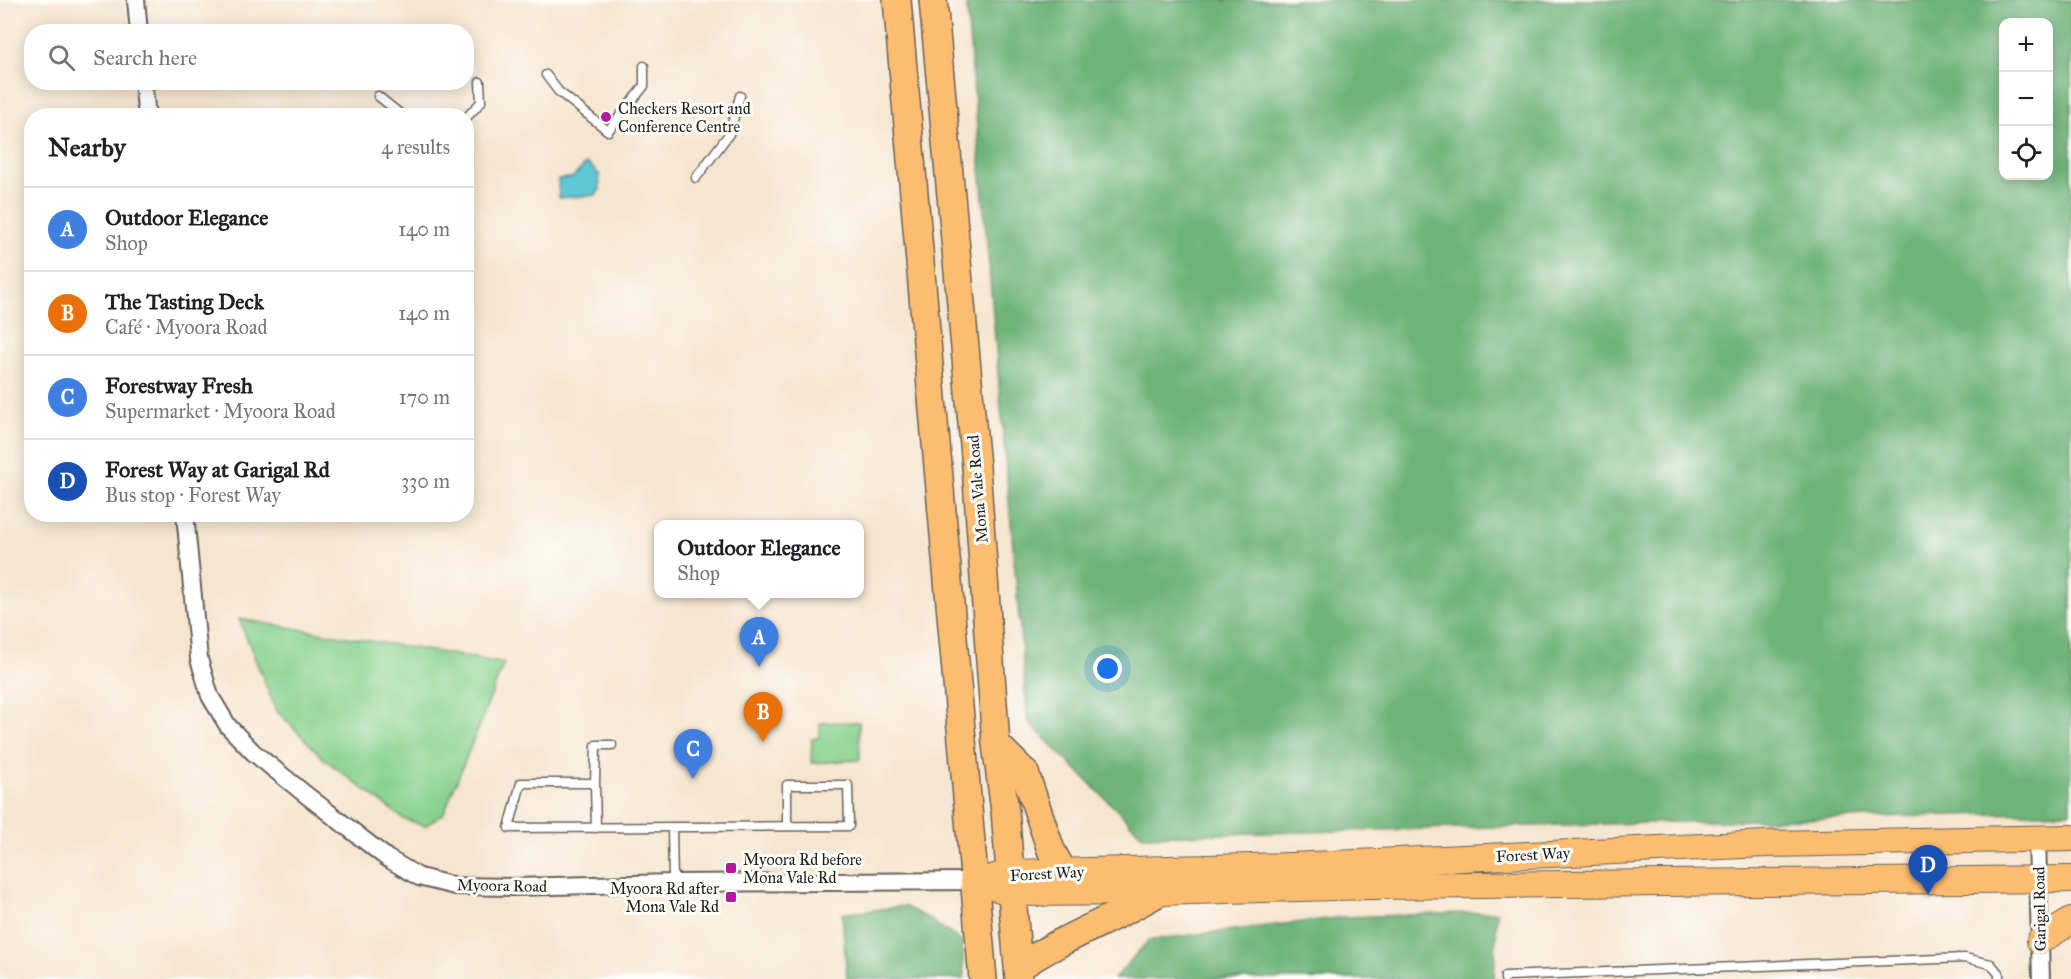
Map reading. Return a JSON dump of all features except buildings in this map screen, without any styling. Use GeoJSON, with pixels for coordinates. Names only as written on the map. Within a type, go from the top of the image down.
{"type":"FeatureCollection","features":[{"type":"Feature","properties":{"kind":"highway"},"geometry":{"type":"LineString","coordinates":[[897,0],[983,979]]}},
{"type":"Feature","properties":{"kind":"highway","name":"Mona Vale Road"},"geometry":{"type":"LineString","coordinates":[[933,0],[976,467],[996,744],[1019,973]]}},
{"type":"Feature","properties":{"kind":"highway"},"geometry":{"type":"LineString","coordinates":[[996,744],[1025,773],[1051,850],[1063,872]]}},
{"type":"Feature","properties":{"kind":"highway"},"geometry":{"type":"LineString","coordinates":[[1019,973],[1040,952],[1137,906],[1159,892]]}},
{"type":"Feature","properties":{"kind":"main road","name":"Forest Way"},"geometry":{"type":"LineString","coordinates":[[1011,883],[1063,872],[1291,866],[1766,844],[2071,838]]}},
{"type":"Feature","properties":{"kind":"main road","name":"Forest Way"},"geometry":{"type":"LineString","coordinates":[[976,881],[1159,892],[1371,886],[2071,879]]}},
{"type":"Feature","properties":{"kind":"main road"},"geometry":{"type":"LineString","coordinates":[[2040,941],[2071,921]]}},
{"type":"Feature","properties":{"kind":"street"},"geometry":{"type":"LineString","coordinates":[[136,0],[138,24]]}},
{"type":"Feature","properties":{"kind":"street"},"geometry":{"type":"LineString","coordinates":[[145,90],[146,108]]}},
{"type":"Feature","properties":{"kind":"street","name":"Myoora Road"},"geometry":{"type":"LineString","coordinates":[[185,522],[199,659],[207,690],[228,726],[253,752],[387,858],[419,877],[455,886],[513,887],[673,883],[976,881]]}},
{"type":"Feature","properties":{"kind":"street","name":"Garigal Road"},"geometry":{"type":"LineString","coordinates":[[2037,839],[2041,979]]}},
{"type":"Feature","properties":{"kind":"lane"},"geometry":{"type":"LineString","coordinates":[[546,75],[558,91],[608,131],[644,86],[644,66]]}},
{"type":"Feature","properties":{"kind":"lane"},"geometry":{"type":"LineString","coordinates":[[474,109],[481,102],[480,82]]}},
{"type":"Feature","properties":{"kind":"lane"},"geometry":{"type":"LineString","coordinates":[[378,96],[393,108]]}},
{"type":"Feature","properties":{"kind":"lane"},"geometry":{"type":"LineString","coordinates":[[696,178],[729,134],[740,96]]}},
{"type":"Feature","properties":{"kind":"lane"},"geometry":{"type":"LineString","coordinates":[[596,828],[596,745],[612,745]]}},
{"type":"Feature","properties":{"kind":"lane"},"geometry":{"type":"LineString","coordinates":[[595,783],[521,783],[509,828],[849,826],[848,785],[787,785],[787,826]]}},
{"type":"Feature","properties":{"kind":"lane"},"geometry":{"type":"LineString","coordinates":[[672,827],[673,883]]}},
{"type":"Feature","properties":{"kind":"lane"},"geometry":{"type":"LineString","coordinates":[[1504,979],[1505,976],[1965,958],[1991,964],[1999,979]]}},
{"type":"Feature","properties":{"kind":"green space"},"geometry":{"type":"Polygon","coordinates":[[[966,0],[2071,0],[2071,812],[1143,836],[1028,722],[966,0]]]}},
{"type":"Feature","properties":{"kind":"green space"},"geometry":{"type":"Polygon","coordinates":[[[239,619],[504,663],[444,813],[425,826],[404,819],[324,759],[276,710],[239,619]]]}},
{"type":"Feature","properties":{"kind":"green space"},"geometry":{"type":"Polygon","coordinates":[[[859,722],[860,760],[811,763],[812,739],[820,735],[820,723],[859,722]]]}},
{"type":"Feature","properties":{"kind":"green space"},"geometry":{"type":"Polygon","coordinates":[[[904,906],[929,919],[962,942],[964,979],[847,979],[842,914],[904,906]]]}},
{"type":"Feature","properties":{"kind":"green space"},"geometry":{"type":"Polygon","coordinates":[[[1497,912],[1494,979],[1114,979],[1149,940],[1344,917],[1497,912]]]}},
{"type":"Feature","properties":{"kind":"water"},"geometry":{"type":"Polygon","coordinates":[[[587,163],[599,174],[600,189],[596,195],[559,198],[558,179],[572,178],[587,163]]]}},
{"type":"Feature","properties":{"kind":"place","name":"Checkers Resort and Conference Centre"},"geometry":{"type":"Point","coordinates":[606,117]}},
{"type":"Feature","properties":{"kind":"place","name":"Outdoor Elegance"},"geometry":{"type":"Point","coordinates":[759,667]}},
{"type":"Feature","properties":{"kind":"place","name":"The Tasting Deck"},"geometry":{"type":"Point","coordinates":[763,742]}},
{"type":"Feature","properties":{"kind":"place","name":"Forestway Fresh"},"geometry":{"type":"Point","coordinates":[693,779]}},
{"type":"Feature","properties":{"kind":"place","name":"Myoora Rd before Mona Vale Rd"},"geometry":{"type":"Point","coordinates":[731,868]}},
{"type":"Feature","properties":{"kind":"place","name":"Forest Way at Garigal Rd"},"geometry":{"type":"Point","coordinates":[1928,895]}},
{"type":"Feature","properties":{"kind":"place","name":"Myoora Rd after Mona Vale Rd"},"geometry":{"type":"Point","coordinates":[731,897]}}]}
